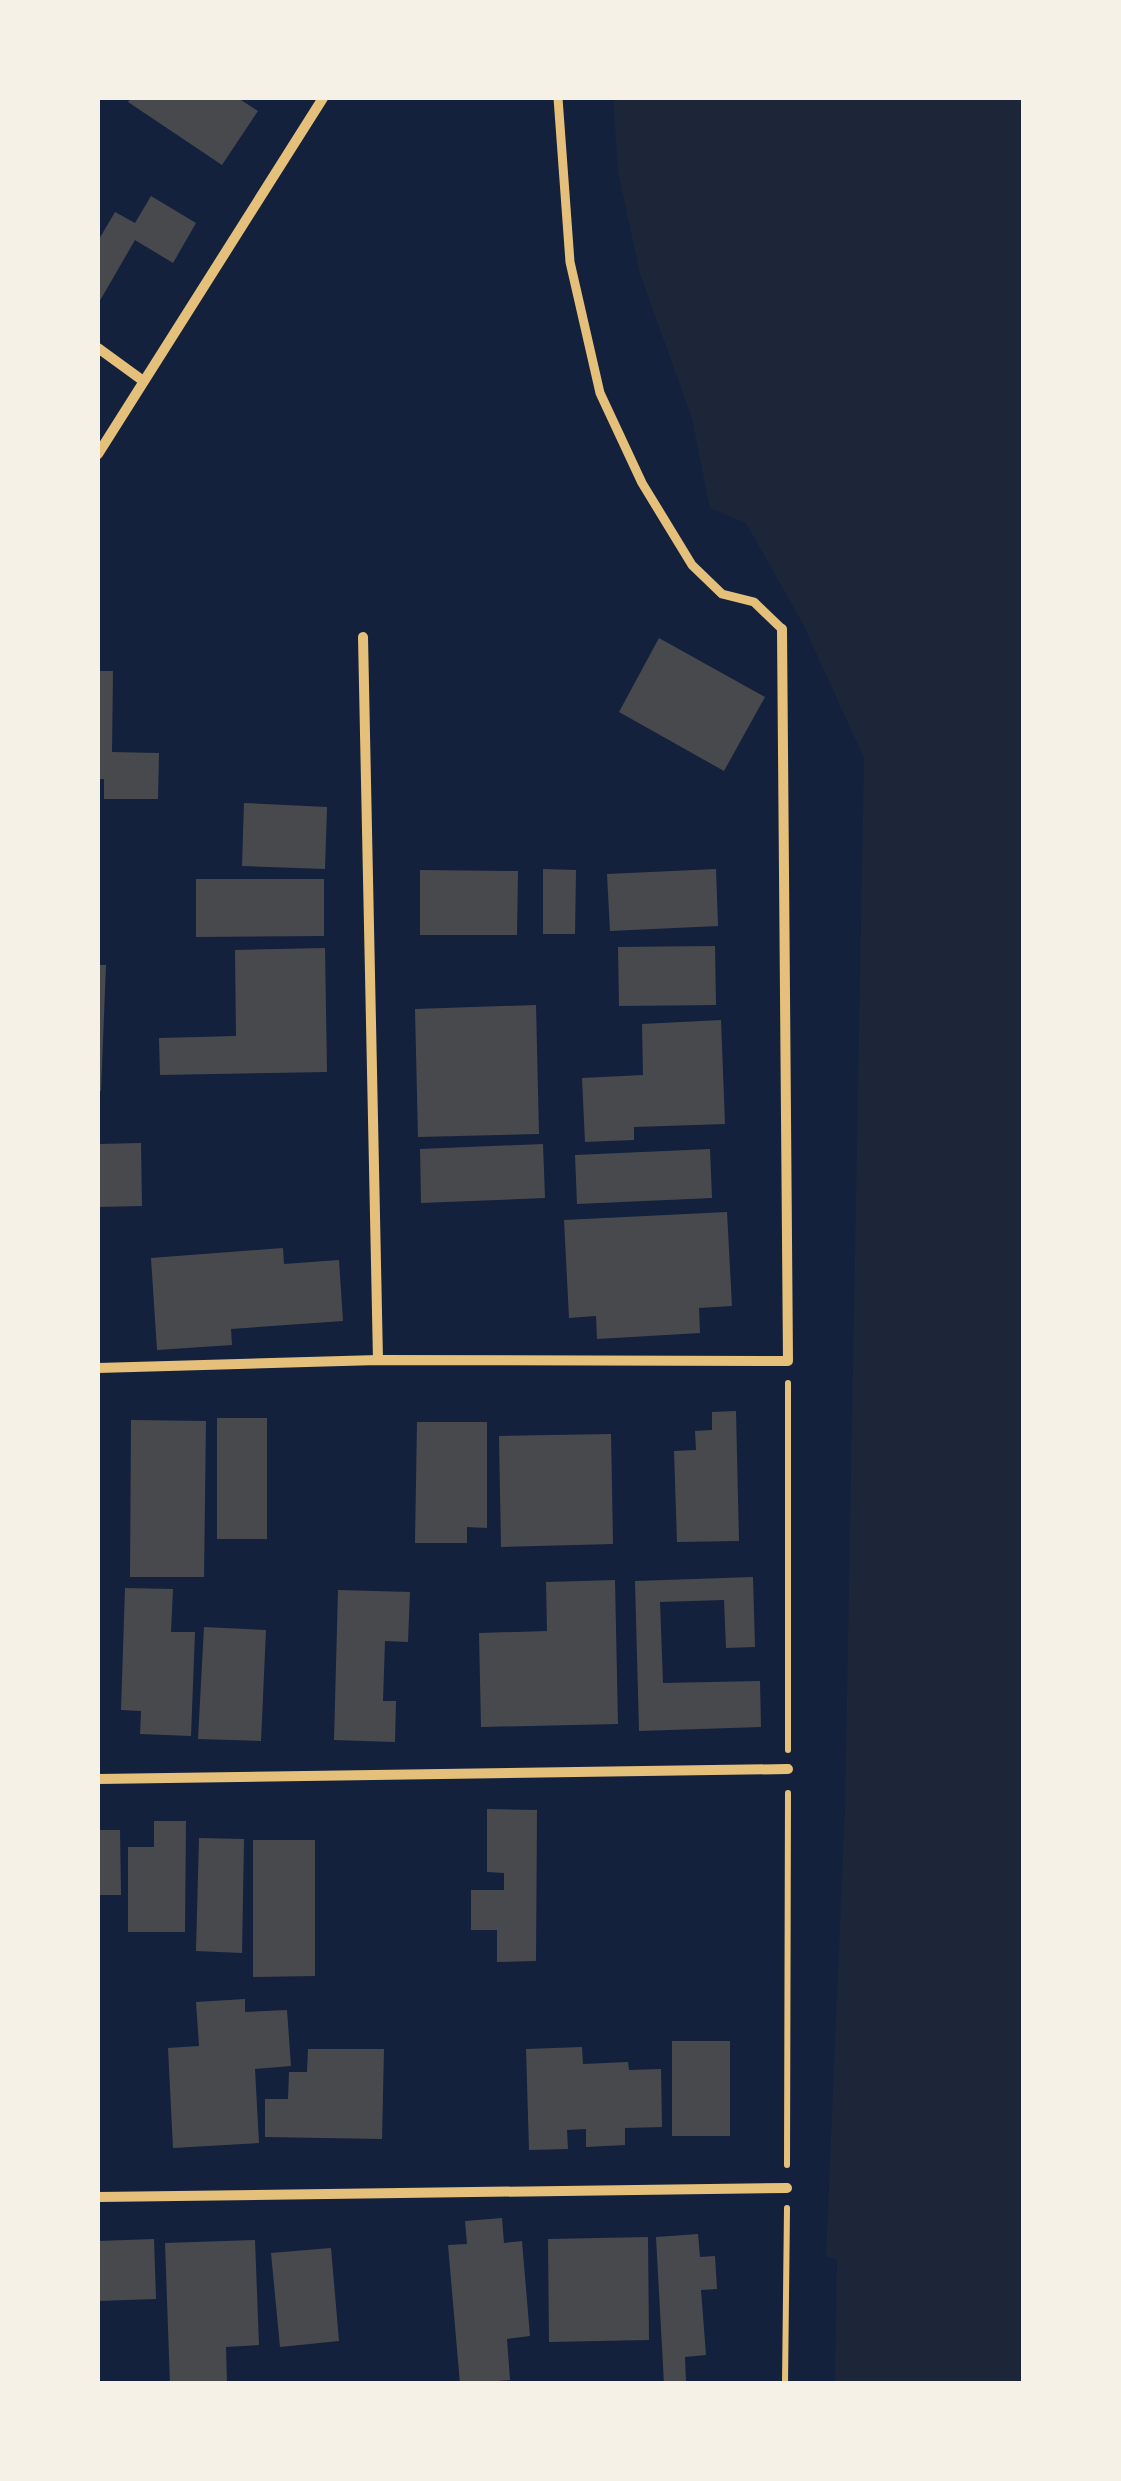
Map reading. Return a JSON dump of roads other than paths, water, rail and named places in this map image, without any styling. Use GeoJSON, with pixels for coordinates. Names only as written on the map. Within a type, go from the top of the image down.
{"type":"FeatureCollection","features":[{"type":"Feature","properties":{"kind":"street"},"geometry":{"type":"LineString","coordinates":[[98,454],[323,98]]}},
{"type":"Feature","properties":{"kind":"street"},"geometry":{"type":"LineString","coordinates":[[98,1368],[378,1360],[788,1361],[782,629],[754,602],[722,594],[692,565],[642,482],[600,393],[570,262],[558,98]]}},
{"type":"Feature","properties":{"kind":"street"},"geometry":{"type":"LineString","coordinates":[[98,348],[142,380]]}},
{"type":"Feature","properties":{"kind":"street"},"geometry":{"type":"LineString","coordinates":[[363,637],[378,1360]]}},
{"type":"Feature","properties":{"kind":"street"},"geometry":{"type":"LineString","coordinates":[[98,1779],[788,1769]]}},
{"type":"Feature","properties":{"kind":"street"},"geometry":{"type":"LineString","coordinates":[[98,2197],[787,2188]]}}]}
